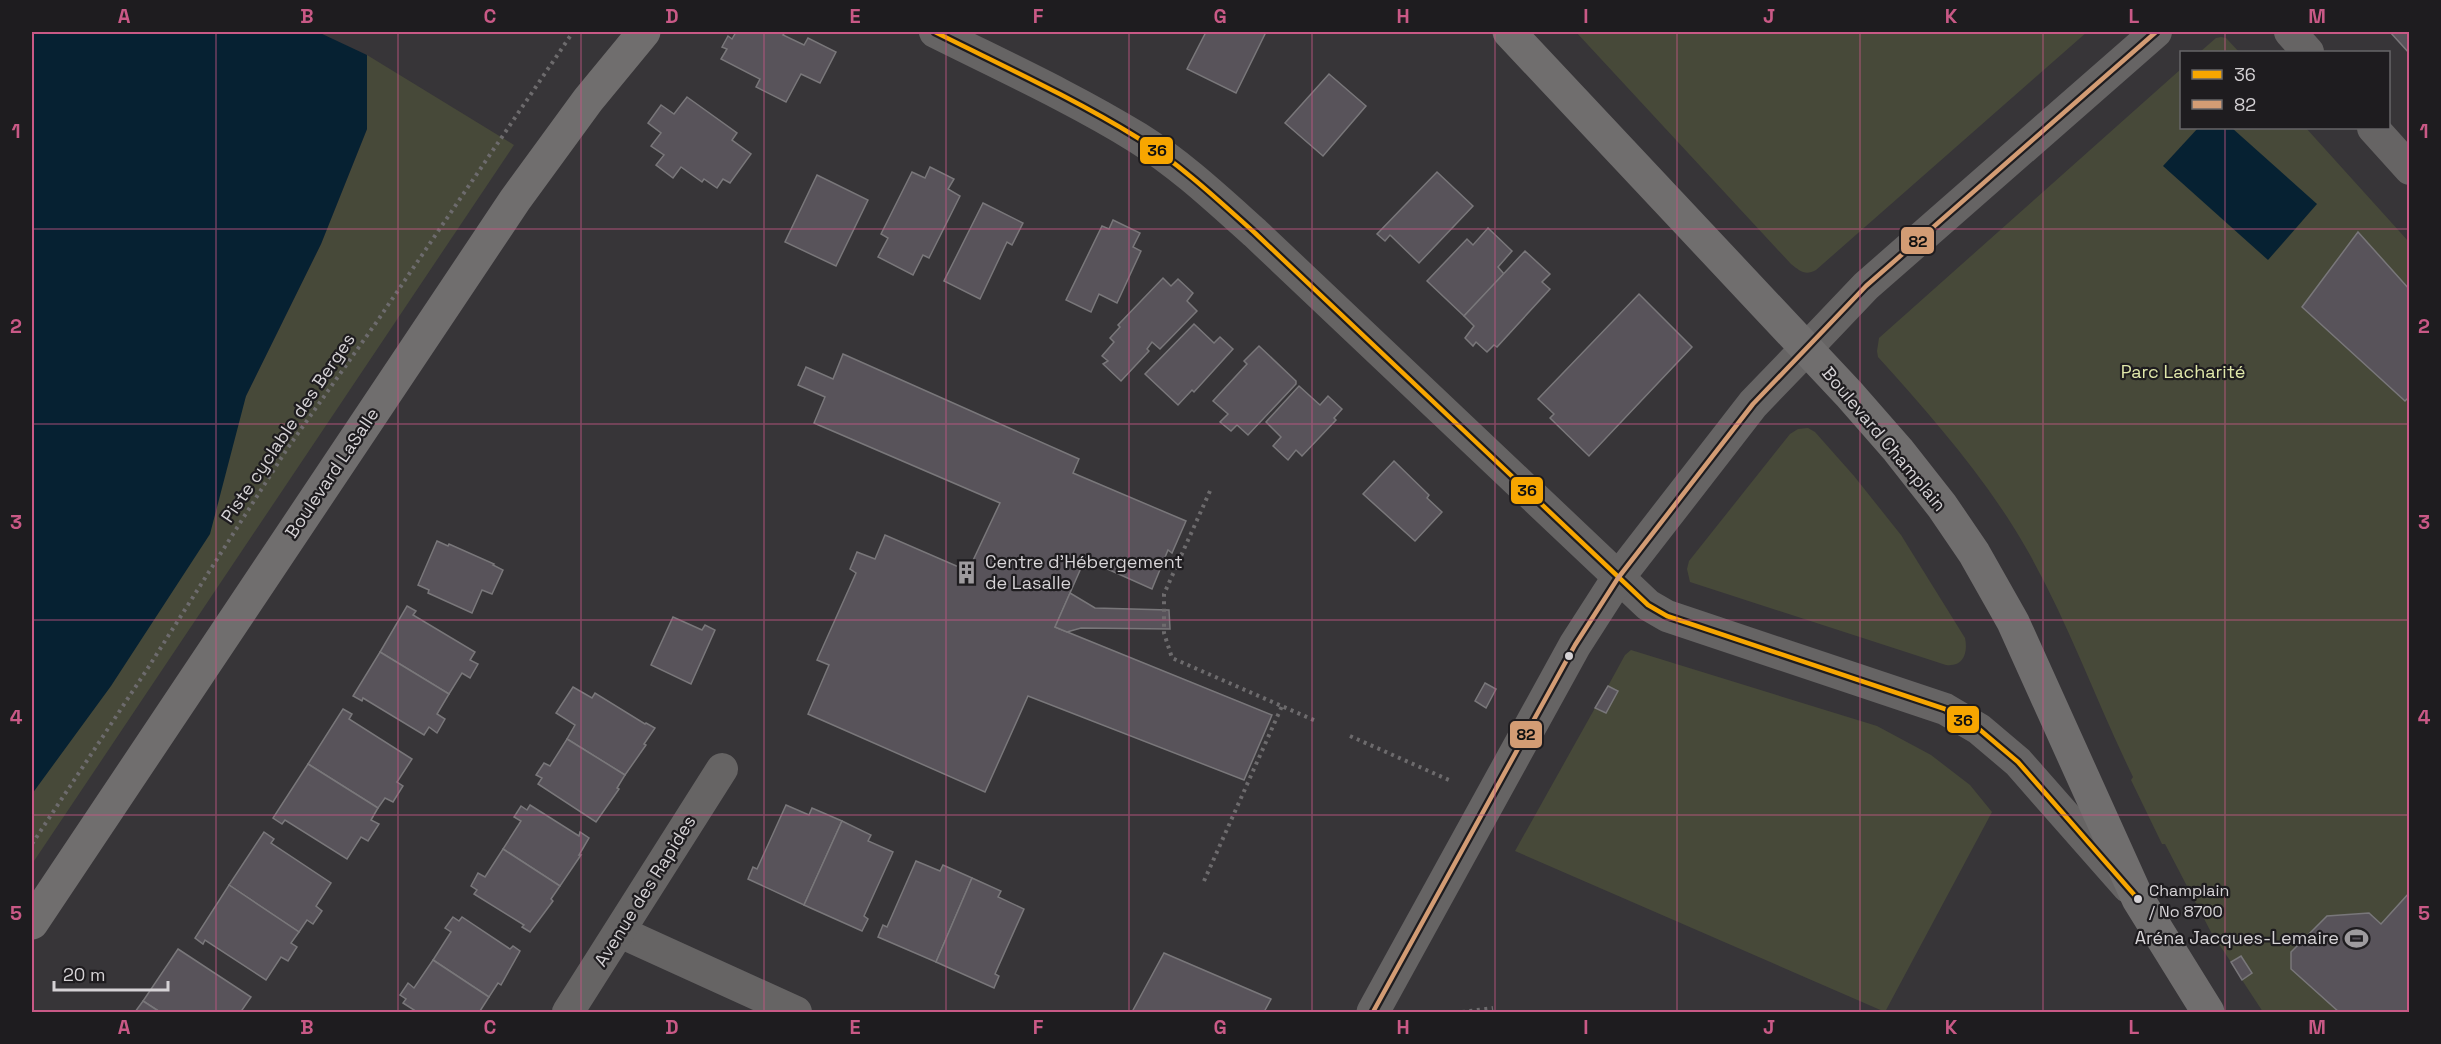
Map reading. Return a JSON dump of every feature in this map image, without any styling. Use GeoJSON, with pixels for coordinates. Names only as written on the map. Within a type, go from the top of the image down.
{"type":"FeatureCollection","features":[{"type":"Feature","properties":{"kind":"main road","name":"Boulevard LaSalle"},"geometry":{"type":"LineString","coordinates":[[32,923],[515,200],[588,100],[644,32]]}},
{"type":"Feature","properties":{"kind":"main road","name":"Boulevard Champlain"},"geometry":{"type":"LineString","coordinates":[[1509,32],[1806,349],[1898,450],[1942,506],[1974,552],[2013,622],[2138,899],[2208,1012]]}},
{"type":"Feature","properties":{"kind":"street"},"geometry":{"type":"LineString","coordinates":[[935,32],[1083,107],[1139,139],[1188,173],[1255,233],[1648,605],[1667,616],[1945,709],[1978,729],[2018,762],[2138,899]]}},
{"type":"Feature","properties":{"kind":"street"},"geometry":{"type":"LineString","coordinates":[[1373,1012],[1575,645],[1618,578],[1753,404],[1866,286],[2156,32]]}},
{"type":"Feature","properties":{"kind":"street"},"geometry":{"type":"LineString","coordinates":[[2290,32],[2307,51]]}},
{"type":"Feature","properties":{"kind":"street"},"geometry":{"type":"LineString","coordinates":[[2374,129],[2409,170]]}},
{"type":"Feature","properties":{"kind":"street","name":"Avenue des Rapides"},"geometry":{"type":"LineString","coordinates":[[568,1012],[722,769]]}},
{"type":"Feature","properties":{"kind":"street"},"geometry":{"type":"LineString","coordinates":[[620,932],[796,1012]]}},
{"type":"Feature","properties":{"kind":"path","name":"Piste cyclable des Berges"},"geometry":{"type":"LineString","coordinates":[[32,844],[146,671],[287,449],[573,32]]}},
{"type":"Feature","properties":{"kind":"path"},"geometry":{"type":"LineString","coordinates":[[1210,491],[1164,594],[1164,633],[1172,657],[1317,721]]}},
{"type":"Feature","properties":{"kind":"path"},"geometry":{"type":"LineString","coordinates":[[1204,881],[1282,706]]}},
{"type":"Feature","properties":{"kind":"path"},"geometry":{"type":"LineString","coordinates":[[1350,736],[1449,780]]}},
{"type":"Feature","properties":{"kind":"path"},"geometry":{"type":"LineString","coordinates":[[1462,1012],[1493,1008]]}},
{"type":"Feature","properties":{"kind":"green space"},"geometry":{"type":"Polygon","coordinates":[[[1576,32],[2087,32],[1816,270],[1806,273],[1791,264],[1576,32]]]}},
{"type":"Feature","properties":{"kind":"green space"},"geometry":{"type":"Polygon","coordinates":[[[2216,38],[2226,38],[2238,51],[2201,51],[2216,38]]]}},
{"type":"Feature","properties":{"kind":"green space"},"geometry":{"type":"Polygon","coordinates":[[[367,55],[514,145],[32,864],[32,792],[246,396],[321,244],[367,129],[367,55]]]}},
{"type":"Feature","properties":{"kind":"green space","name":"Parc Lacharité"},"geometry":{"type":"Polygon","coordinates":[[[2180,70],[2180,129],[2307,129],[2409,242],[2409,1012],[2263,1012],[2242,980],[2252,973],[2241,956],[2231,962],[2212,934],[2165,844],[2162,844],[2131,780],[2133,777],[2069,632],[2026,548],[1976,473],[1938,425],[1878,357],[1879,338],[2180,70]]]}},
{"type":"Feature","properties":{"kind":"green space"},"geometry":{"type":"Polygon","coordinates":[[[1808,428],[1815,432],[1854,476],[1901,535],[1965,638],[1965,653],[1957,664],[1946,665],[1690,582],[1687,569],[1689,561],[1790,434],[1798,429],[1808,428]]]}},
{"type":"Feature","properties":{"kind":"green space"},"geometry":{"type":"Polygon","coordinates":[[[1631,650],[1877,726],[1931,755],[1970,785],[1992,812],[1885,1012],[1515,851],[1595,708],[1606,713],[1617,691],[1608,686],[1625,655],[1631,650]]]}},
{"type":"Feature","properties":{"kind":"water"},"geometry":{"type":"Polygon","coordinates":[[[32,32],[318,32],[367,55],[367,129],[321,244],[246,396],[210,534],[111,686],[32,794],[32,32]]]}},
{"type":"Feature","properties":{"kind":"water"},"geometry":{"type":"Polygon","coordinates":[[[2197,129],[2233,129],[2317,204],[2268,260],[2163,166],[2197,129]]]}},
{"type":"Feature","properties":{"kind":"building"},"geometry":{"type":"Polygon","coordinates":[[[736,32],[785,32],[783,35],[804,45],[808,38],[836,52],[820,83],[801,74],[786,102],[756,87],[760,79],[721,59],[727,49],[722,47],[728,36],[732,39],[736,32]]]}},
{"type":"Feature","properties":{"kind":"building"},"geometry":{"type":"Polygon","coordinates":[[[1206,32],[1266,32],[1236,93],[1187,69],[1206,32]]]}},
{"type":"Feature","properties":{"kind":"building"},"geometry":{"type":"Polygon","coordinates":[[[2390,32],[2410,32],[2410,54],[2390,32]]]}},
{"type":"Feature","properties":{"kind":"building"},"geometry":{"type":"Polygon","coordinates":[[[1329,74],[1366,106],[1323,156],[1285,123],[1329,74]]]}},
{"type":"Feature","properties":{"kind":"building"},"geometry":{"type":"Polygon","coordinates":[[[687,97],[737,133],[732,140],[751,154],[730,183],[723,179],[717,188],[704,179],[702,182],[681,167],[673,178],[656,165],[664,155],[651,146],[661,133],[648,123],[661,105],[674,114],[687,97]]]}},
{"type":"Feature","properties":{"kind":"building"},"geometry":{"type":"Polygon","coordinates":[[[930,167],[954,179],[948,189],[960,196],[929,258],[923,255],[913,275],[878,257],[888,238],[881,234],[912,172],[925,178],[930,167]]]}},
{"type":"Feature","properties":{"kind":"building"},"geometry":{"type":"Polygon","coordinates":[[[1437,172],[1473,206],[1419,263],[1390,235],[1385,241],[1377,234],[1437,172]]]}},
{"type":"Feature","properties":{"kind":"building"},"geometry":{"type":"Polygon","coordinates":[[[817,175],[868,200],[836,266],[785,242],[817,175]]]}},
{"type":"Feature","properties":{"kind":"building"},"geometry":{"type":"Polygon","coordinates":[[[983,203],[1023,223],[1012,245],[1007,242],[980,299],[944,281],[983,203]]]}},
{"type":"Feature","properties":{"kind":"building"},"geometry":{"type":"Polygon","coordinates":[[[1113,220],[1140,233],[1133,247],[1141,251],[1117,303],[1099,294],[1091,312],[1066,300],[1102,226],[1109,229],[1113,220]]]}},
{"type":"Feature","properties":{"kind":"building"},"geometry":{"type":"Polygon","coordinates":[[[1488,228],[1512,251],[1498,267],[1504,274],[1464,316],[1427,281],[1467,239],[1473,245],[1488,228]]]}},
{"type":"Feature","properties":{"kind":"building"},"geometry":{"type":"Polygon","coordinates":[[[2358,232],[2410,290],[2410,396],[2405,401],[2302,307],[2358,232]]]}},
{"type":"Feature","properties":{"kind":"building"},"geometry":{"type":"Polygon","coordinates":[[[1525,251],[1550,274],[1542,282],[1550,289],[1497,347],[1494,345],[1487,352],[1476,342],[1473,346],[1465,338],[1474,326],[1464,316],[1525,251]]]}},
{"type":"Feature","properties":{"kind":"building"},"geometry":{"type":"Polygon","coordinates":[[[1163,278],[1171,286],[1178,279],[1193,293],[1187,301],[1197,311],[1160,349],[1152,342],[1147,349],[1149,351],[1121,381],[1103,364],[1108,361],[1102,356],[1114,342],[1110,338],[1120,327],[1118,325],[1163,278]]]}},
{"type":"Feature","properties":{"kind":"building"},"geometry":{"type":"Polygon","coordinates":[[[1639,294],[1692,347],[1589,456],[1550,418],[1554,414],[1538,399],[1639,294]]]}},
{"type":"Feature","properties":{"kind":"building"},"geometry":{"type":"Polygon","coordinates":[[[1194,324],[1214,343],[1220,337],[1233,349],[1194,392],[1192,390],[1178,405],[1145,374],[1194,324]]]}},
{"type":"Feature","properties":{"kind":"building"},"geometry":{"type":"Polygon","coordinates":[[[1259,346],[1296,381],[1296,384],[1248,435],[1237,425],[1231,431],[1220,422],[1228,414],[1213,401],[1247,364],[1244,361],[1259,346]]]}},
{"type":"Feature","properties":{"kind":"building","name":"Centre d'Hébergement de Lasalle"},"geometry":{"type":"Polygon","coordinates":[[[843,354],[1079,459],[1073,473],[1186,521],[1172,553],[1168,550],[1152,589],[1085,559],[1055,627],[1272,715],[1244,780],[1028,696],[985,792],[808,714],[829,665],[817,660],[856,573],[850,569],[857,552],[875,559],[885,535],[968,571],[1000,503],[814,423],[825,397],[798,385],[806,367],[833,379],[843,354]]]}},
{"type":"Feature","properties":{"kind":"building"},"geometry":{"type":"Polygon","coordinates":[[[1299,386],[1320,405],[1328,396],[1342,409],[1334,418],[1336,420],[1302,456],[1296,450],[1288,460],[1273,446],[1281,437],[1266,422],[1299,386]]]}},
{"type":"Feature","properties":{"kind":"building"},"geometry":{"type":"Polygon","coordinates":[[[1394,461],[1429,495],[1427,498],[1442,512],[1415,541],[1363,494],[1394,461]]]}},
{"type":"Feature","properties":{"kind":"building"},"geometry":{"type":"Polygon","coordinates":[[[437,541],[448,546],[449,544],[503,570],[492,594],[482,590],[472,613],[428,593],[429,590],[418,585],[437,541]]]}},
{"type":"Feature","properties":{"kind":"building"},"geometry":{"type":"Polygon","coordinates":[[[1070,593],[1095,608],[1169,610],[1170,629],[1081,628],[1067,632],[1055,627],[1070,593]]]}},
{"type":"Feature","properties":{"kind":"building"},"geometry":{"type":"Polygon","coordinates":[[[407,606],[416,611],[413,615],[475,652],[470,660],[478,664],[470,678],[462,673],[449,694],[380,652],[407,606]]]}},
{"type":"Feature","properties":{"kind":"building"},"geometry":{"type":"Polygon","coordinates":[[[673,617],[702,630],[705,625],[715,630],[691,684],[651,665],[673,617]]]}},
{"type":"Feature","properties":{"kind":"building"},"geometry":{"type":"Polygon","coordinates":[[[380,652],[449,694],[437,714],[445,719],[437,733],[429,727],[424,735],[363,698],[362,701],[353,696],[380,652]]]}},
{"type":"Feature","properties":{"kind":"building"},"geometry":{"type":"Polygon","coordinates":[[[1485,683],[1496,689],[1486,708],[1475,701],[1485,683]]]}},
{"type":"Feature","properties":{"kind":"building"},"geometry":{"type":"Polygon","coordinates":[[[1608,686],[1618,691],[1606,713],[1595,708],[1608,686]]]}},
{"type":"Feature","properties":{"kind":"building"},"geometry":{"type":"Polygon","coordinates":[[[573,687],[592,698],[595,693],[655,728],[625,775],[567,739],[575,725],[556,713],[573,687]]]}},
{"type":"Feature","properties":{"kind":"building"},"geometry":{"type":"Polygon","coordinates":[[[343,709],[352,714],[349,719],[412,759],[397,782],[403,786],[393,802],[385,798],[378,808],[308,764],[343,709]]]}},
{"type":"Feature","properties":{"kind":"building"},"geometry":{"type":"Polygon","coordinates":[[[567,739],[625,775],[617,788],[619,789],[596,822],[538,784],[542,778],[536,775],[544,763],[550,766],[567,739]]]}},
{"type":"Feature","properties":{"kind":"building"},"geometry":{"type":"Polygon","coordinates":[[[308,764],[378,808],[371,820],[379,824],[368,841],[361,837],[347,859],[285,820],[282,824],[273,818],[308,764]]]}},
{"type":"Feature","properties":{"kind":"building"},"geometry":{"type":"Polygon","coordinates":[[[530,805],[579,836],[580,832],[589,838],[579,855],[581,855],[560,886],[503,849],[521,821],[514,817],[521,806],[527,810],[530,805]]]}},
{"type":"Feature","properties":{"kind":"building"},"geometry":{"type":"Polygon","coordinates":[[[786,805],[809,815],[812,808],[842,821],[804,905],[748,879],[753,867],[757,869],[786,805]]]}},
{"type":"Feature","properties":{"kind":"building"},"geometry":{"type":"Polygon","coordinates":[[[842,821],[871,835],[868,841],[893,852],[864,916],[868,919],[862,931],[804,905],[842,821]]]}},
{"type":"Feature","properties":{"kind":"building"},"geometry":{"type":"Polygon","coordinates":[[[264,832],[274,839],[271,843],[331,883],[316,906],[322,911],[313,924],[307,920],[299,932],[229,885],[264,832]]]}},
{"type":"Feature","properties":{"kind":"building"},"geometry":{"type":"Polygon","coordinates":[[[503,849],[560,886],[551,899],[553,901],[530,932],[522,927],[524,925],[474,894],[477,890],[471,886],[478,873],[485,877],[503,849]]]}},
{"type":"Feature","properties":{"kind":"building"},"geometry":{"type":"Polygon","coordinates":[[[916,861],[940,871],[943,865],[972,878],[936,962],[878,937],[883,925],[887,927],[916,861]]]}},
{"type":"Feature","properties":{"kind":"building"},"geometry":{"type":"Polygon","coordinates":[[[972,878],[1001,891],[998,897],[1024,909],[995,974],[999,976],[994,988],[936,962],[972,878]]]}},
{"type":"Feature","properties":{"kind":"building"},"geometry":{"type":"Polygon","coordinates":[[[229,885],[299,932],[291,943],[297,947],[288,961],[281,957],[266,980],[205,940],[203,944],[195,938],[229,885]]]}},
{"type":"Feature","properties":{"kind":"building","name":"Aréna Jacques-Lemaire"},"geometry":{"type":"Polygon","coordinates":[[[2410,892],[2410,1012],[2339,1012],[2291,969],[2291,952],[2327,916],[2369,913],[2381,924],[2410,892]]]}},
{"type":"Feature","properties":{"kind":"building"},"geometry":{"type":"Polygon","coordinates":[[[453,917],[459,921],[462,917],[510,949],[513,946],[520,951],[501,985],[498,983],[489,997],[433,960],[451,932],[445,928],[453,917]]]}},
{"type":"Feature","properties":{"kind":"building"},"geometry":{"type":"Polygon","coordinates":[[[178,949],[251,997],[242,1010],[245,1012],[160,1012],[143,1001],[178,949]]]}},
{"type":"Feature","properties":{"kind":"building"},"geometry":{"type":"Polygon","coordinates":[[[1164,953],[1271,999],[1264,1012],[1132,1012],[1164,953]]]}},
{"type":"Feature","properties":{"kind":"building"},"geometry":{"type":"Polygon","coordinates":[[[2241,956],[2252,973],[2242,980],[2231,962],[2241,956]]]}},
{"type":"Feature","properties":{"kind":"building"},"geometry":{"type":"Polygon","coordinates":[[[433,960],[489,997],[481,1012],[417,1012],[403,1003],[406,999],[400,995],[408,983],[414,988],[433,960]]]}},
{"type":"Feature","properties":{"kind":"building"},"geometry":{"type":"Polygon","coordinates":[[[143,1001],[160,1012],[135,1012],[143,1001]]]}},
{"type":"Feature","properties":{"kind":"transit line","name":"36"},"geometry":{"type":"LineString","coordinates":[[935,32],[1088,109],[1154,148],[1184,171],[1255,233],[1648,605],[1667,616],[1945,709],[1979,729],[2018,762],[2138,899]]}},
{"type":"Feature","properties":{"kind":"transit line","name":"82"},"geometry":{"type":"LineString","coordinates":[[1373,1012],[1575,645],[1618,578],[1753,404],[1866,286],[2156,32]]}},
{"type":"Feature","properties":{"kind":"place","name":"Centre d'Hébergement de Lasalle"},"geometry":{"type":"Point","coordinates":[967,572]}},
{"type":"Feature","properties":{"kind":"place","name":"Champlain / No 8700"},"geometry":{"type":"Point","coordinates":[2138,899]}},
{"type":"Feature","properties":{"kind":"place","name":"Aréna Jacques-Lemaire"},"geometry":{"type":"Point","coordinates":[2357,938]}}]}
